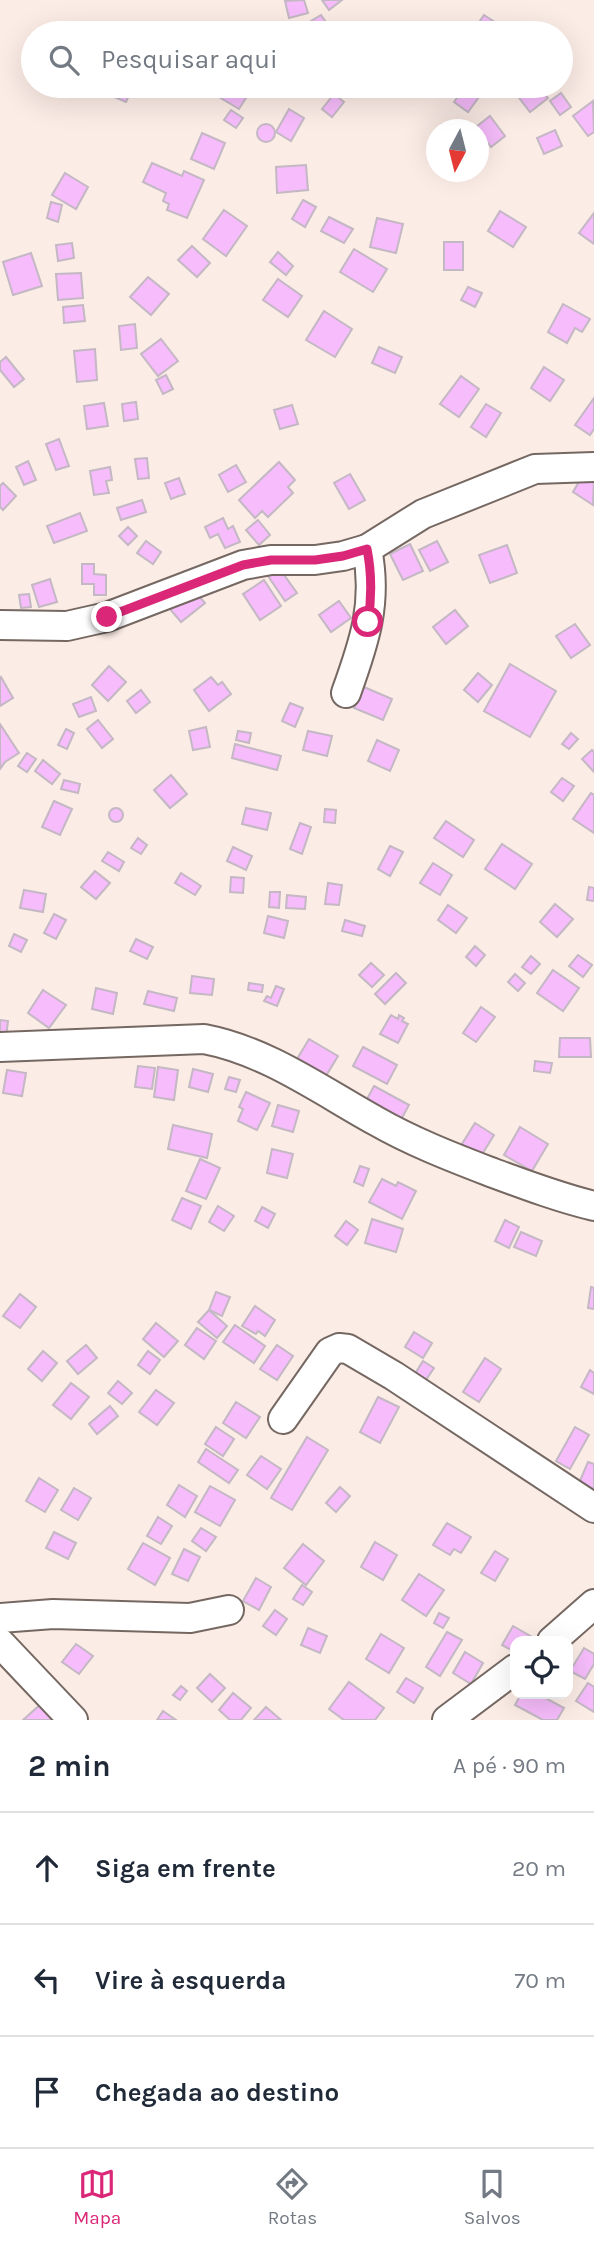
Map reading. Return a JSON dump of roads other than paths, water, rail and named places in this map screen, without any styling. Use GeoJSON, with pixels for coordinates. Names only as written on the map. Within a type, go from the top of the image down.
{"type":"FeatureCollection","features":[{"type":"Feature","properties":{"kind":"street"},"geometry":{"type":"LineString","coordinates":[[0,625],[67,626],[107,617],[243,565],[271,560],[315,560],[343,556],[367,549],[423,514],[535,469],[594,467]]}},
{"type":"Feature","properties":{"kind":"street"},"geometry":{"type":"LineString","coordinates":[[346,693],[368,622],[372,572],[367,549]]}},
{"type":"Feature","properties":{"kind":"street"},"geometry":{"type":"LineString","coordinates":[[0,1047],[204,1039],[232,1044],[324,1090],[377,1122],[437,1152],[556,1197],[594,1206]]}},
{"type":"Feature","properties":{"kind":"street"},"geometry":{"type":"LineString","coordinates":[[283,1419],[330,1352],[339,1348],[348,1349],[394,1376],[594,1508]]}},
{"type":"Feature","properties":{"kind":"street"},"geometry":{"type":"LineString","coordinates":[[558,1636],[594,1604]]}},
{"type":"Feature","properties":{"kind":"street"},"geometry":{"type":"LineString","coordinates":[[0,1618],[53,1614],[190,1618],[229,1611]]}},
{"type":"Feature","properties":{"kind":"street"},"geometry":{"type":"LineString","coordinates":[[0,1643],[73,1720]]}},
{"type":"Feature","properties":{"kind":"street"},"geometry":{"type":"LineString","coordinates":[[447,1720],[510,1673]]}}]}
